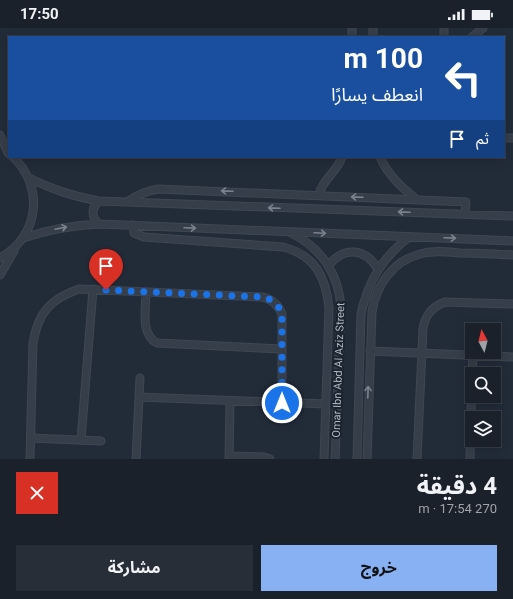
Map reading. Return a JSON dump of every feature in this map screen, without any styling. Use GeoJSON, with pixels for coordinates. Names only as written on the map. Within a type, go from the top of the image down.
{"type":"FeatureCollection","features":[{"type":"Feature","properties":{"kind":"street"},"geometry":{"type":"LineString","coordinates":[[473,36],[483,28]]}},
{"type":"Feature","properties":{"kind":"street"},"geometry":{"type":"LineString","coordinates":[[0,136],[8,150]]}},
{"type":"Feature","properties":{"kind":"street"},"geometry":{"type":"LineString","coordinates":[[0,275],[21,241],[32,219],[34,198],[29,178],[14,158]]}},
{"type":"Feature","properties":{"kind":"street"},"geometry":{"type":"LineString","coordinates":[[319,195],[323,184],[336,170],[342,158]]}},
{"type":"Feature","properties":{"kind":"street"},"geometry":{"type":"LineString","coordinates":[[380,158],[394,180],[416,199]]}},
{"type":"Feature","properties":{"kind":"street"},"geometry":{"type":"LineString","coordinates":[[29,178],[51,189],[74,197],[99,201],[513,216]]}},
{"type":"Feature","properties":{"kind":"street"},"geometry":{"type":"LineString","coordinates":[[127,202],[137,195],[158,188],[466,202],[465,214]]}},
{"type":"Feature","properties":{"kind":"street"},"geometry":{"type":"LineString","coordinates":[[99,201],[93,208],[92,212],[99,224]]}},
{"type":"Feature","properties":{"kind":"street"},"geometry":{"type":"LineString","coordinates":[[0,258],[8,254],[21,241],[64,227],[99,224],[513,241]]}},
{"type":"Feature","properties":{"kind":"street"},"geometry":{"type":"LineString","coordinates":[[132,225],[134,233],[144,237],[289,248],[308,258],[316,267],[326,288],[329,308],[324,459]]}},
{"type":"Feature","properties":{"kind":"street","name":"Omar Ibn Abd Al Aziz Street"},"geometry":{"type":"LineString","coordinates":[[287,232],[300,237],[320,254],[334,275],[340,297],[335,459]]}},
{"type":"Feature","properties":{"kind":"street","name":"Omar Ibn Abd Al Aziz Street"},"geometry":{"type":"LineString","coordinates":[[357,459],[361,314],[368,289],[378,269],[388,255],[409,237]]}},
{"type":"Feature","properties":{"kind":"street"},"geometry":{"type":"LineString","coordinates":[[328,265],[334,258],[342,254],[354,252],[367,256],[374,262],[378,269]]}},
{"type":"Feature","properties":{"kind":"street"},"geometry":{"type":"LineString","coordinates":[[367,459],[372,312],[375,296],[387,275],[395,267],[407,259],[419,254],[433,252],[513,254]]}},
{"type":"Feature","properties":{"kind":"street"},"geometry":{"type":"LineString","coordinates":[[30,459],[33,343],[36,328],[42,314],[52,303],[64,294],[79,289],[269,298],[275,302],[282,314],[282,403]]}},
{"type":"Feature","properties":{"kind":"street"},"geometry":{"type":"LineString","coordinates":[[81,440],[93,289]]}},
{"type":"Feature","properties":{"kind":"street"},"geometry":{"type":"LineString","coordinates":[[146,292],[146,332],[152,340],[157,343],[282,349]]}},
{"type":"Feature","properties":{"kind":"street"},"geometry":{"type":"LineString","coordinates":[[417,459],[423,328],[429,311],[436,305],[445,302],[513,304]]}},
{"type":"Feature","properties":{"kind":"street"},"geometry":{"type":"LineString","coordinates":[[329,338],[339,338]]}},
{"type":"Feature","properties":{"kind":"street"},"geometry":{"type":"LineString","coordinates":[[370,351],[465,355]]}},
{"type":"Feature","properties":{"kind":"street"},"geometry":{"type":"LineString","coordinates":[[501,356],[513,357]]}},
{"type":"Feature","properties":{"kind":"street"},"geometry":{"type":"LineString","coordinates":[[136,459],[140,378]]}},
{"type":"Feature","properties":{"kind":"street"},"geometry":{"type":"LineString","coordinates":[[139,397],[326,404]]}},
{"type":"Feature","properties":{"kind":"street"},"geometry":{"type":"LineString","coordinates":[[230,401],[229,458],[264,457],[270,459]]}},
{"type":"Feature","properties":{"kind":"street"},"geometry":{"type":"LineString","coordinates":[[470,459],[471,403]]}},
{"type":"Feature","properties":{"kind":"street"},"geometry":{"type":"LineString","coordinates":[[358,411],[368,411]]}},
{"type":"Feature","properties":{"kind":"street"},"geometry":{"type":"LineString","coordinates":[[31,438],[101,441]]}},
{"type":"Feature","properties":{"kind":"route"},"geometry":{"type":"LineString","coordinates":[[106,290],[269,298],[275,302],[282,314],[282,403]]}}]}
